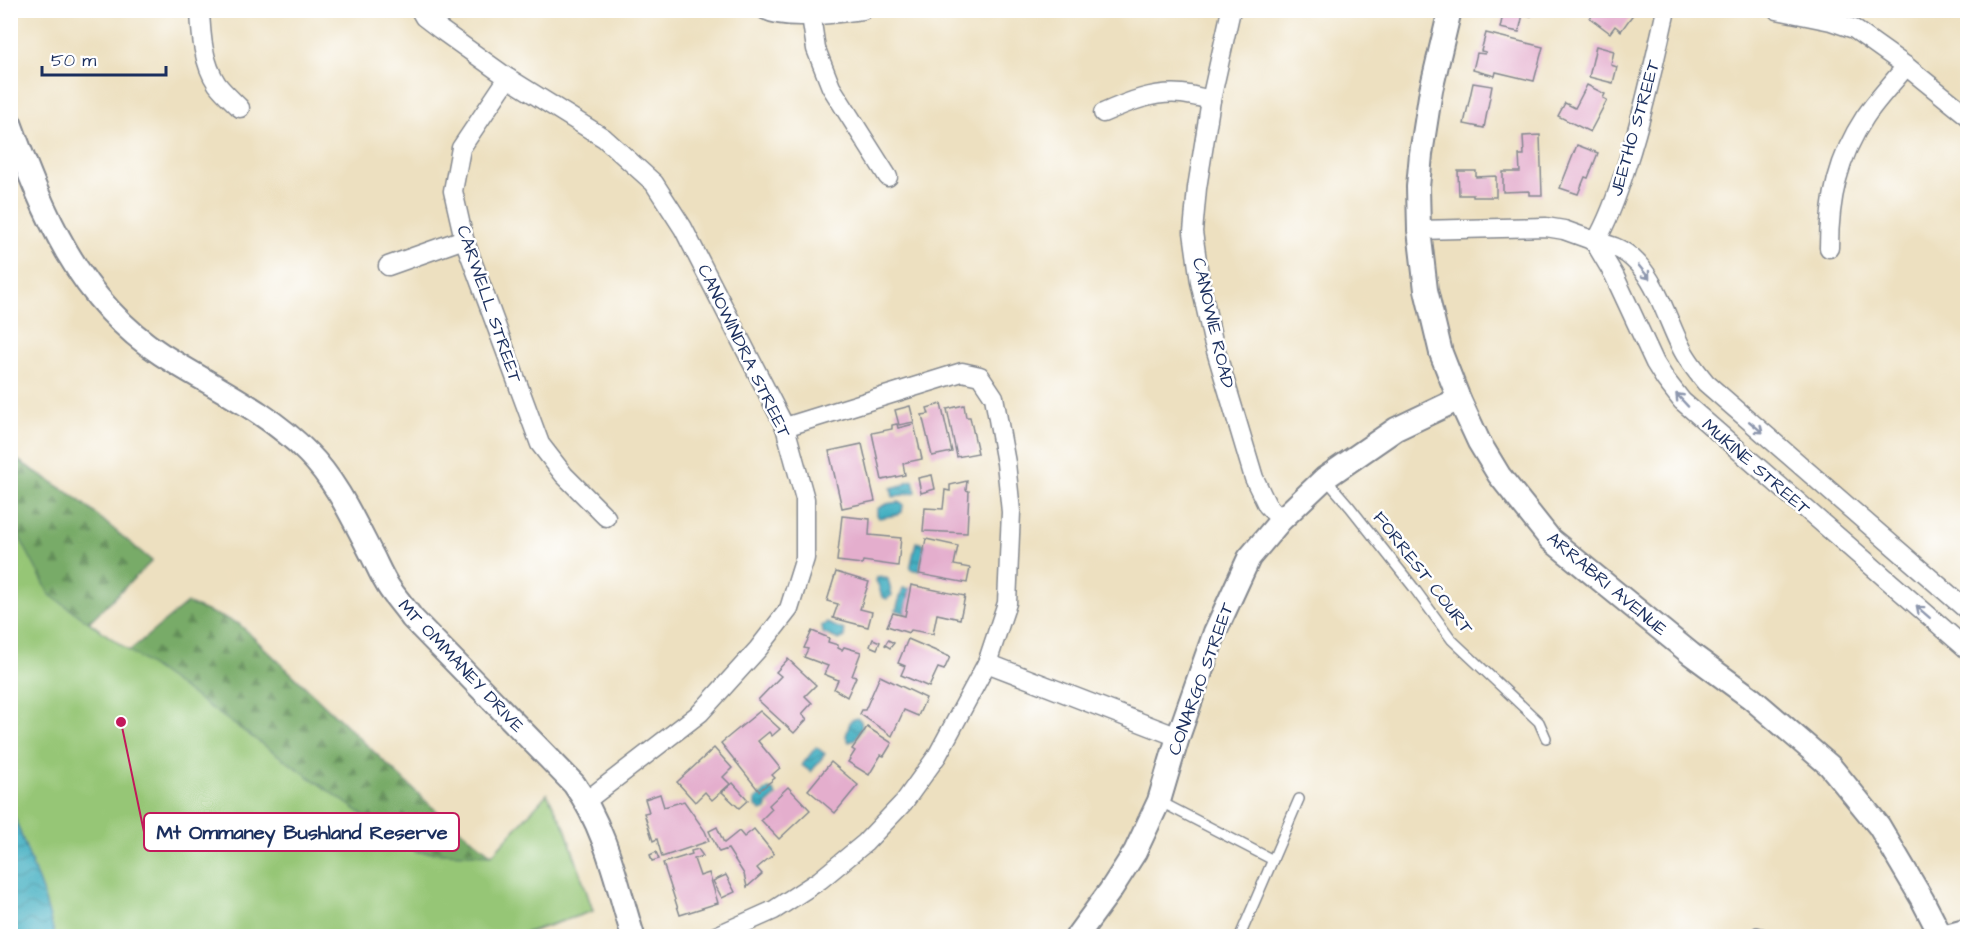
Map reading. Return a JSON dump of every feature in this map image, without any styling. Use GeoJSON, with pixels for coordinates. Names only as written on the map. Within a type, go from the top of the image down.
{"type":"FeatureCollection","features":[{"type":"Feature","properties":{"kind":"street"},"geometry":{"type":"LineString","coordinates":[[200,10],[206,59],[217,84],[240,108]]}},
{"type":"Feature","properties":{"kind":"street","name":"CANOWINDRA STREET"},"geometry":{"type":"LineString","coordinates":[[420,10],[424,17],[508,78],[604,138],[654,183],[683,228],[785,427],[805,499],[805,558],[789,609],[758,649],[700,713],[586,801]]}},
{"type":"Feature","properties":{"kind":"street"},"geometry":{"type":"LineString","coordinates":[[765,10],[771,14],[811,16],[863,10]]}},
{"type":"Feature","properties":{"kind":"street","name":"CANOWIE ROAD"},"geometry":{"type":"LineString","coordinates":[[1232,10],[1211,100],[1197,188],[1193,232],[1200,282],[1213,342],[1254,478],[1267,506],[1281,520]]}},
{"type":"Feature","properties":{"kind":"street","name":"ARRABRI AVENUE"},"geometry":{"type":"LineString","coordinates":[[1450,10],[1431,90],[1421,154],[1418,187],[1419,230],[1426,290],[1441,353],[1479,442],[1499,475],[1550,539],[1691,654],[1751,698],[1830,766],[1879,826],[1944,936]]}},
{"type":"Feature","properties":{"kind":"street","name":"JEETHO STREET"},"geometry":{"type":"LineString","coordinates":[[1595,243],[1604,228],[1618,193],[1639,126],[1666,10]]}},
{"type":"Feature","properties":{"kind":"street"},"geometry":{"type":"LineString","coordinates":[[1777,10],[1831,21],[1854,29],[1906,66],[1968,116]]}},
{"type":"Feature","properties":{"kind":"street"},"geometry":{"type":"LineString","coordinates":[[811,16],[816,49],[831,87],[888,177]]}},
{"type":"Feature","properties":{"kind":"street"},"geometry":{"type":"LineString","coordinates":[[1829,248],[1829,218],[1835,184],[1850,141],[1866,115],[1906,66]]}},
{"type":"Feature","properties":{"kind":"street","name":"CARWELL STREET"},"geometry":{"type":"LineString","coordinates":[[508,78],[461,148],[453,191],[464,239],[540,444],[564,475],[606,517]]}},
{"type":"Feature","properties":{"kind":"street"},"geometry":{"type":"LineString","coordinates":[[1103,113],[1150,95],[1182,94],[1211,100]]}},
{"type":"Feature","properties":{"kind":"street","name":"MT OMMANEY DRIVE"},"geometry":{"type":"LineString","coordinates":[[10,123],[56,236],[100,300],[128,329],[159,353],[262,415],[308,453],[323,470],[342,499],[389,588],[412,618],[574,784],[586,801],[611,863],[633,936]]}},
{"type":"Feature","properties":{"kind":"street","name":"MUKINE STREET"},"geometry":{"type":"LineString","coordinates":[[1419,230],[1546,227],[1574,232],[1595,243],[1607,244],[1622,251],[1647,275],[1682,349],[1706,383],[1968,611]]}},
{"type":"Feature","properties":{"kind":"street"},"geometry":{"type":"LineString","coordinates":[[388,266],[464,239]]}},
{"type":"Feature","properties":{"kind":"street","name":"MUKINE STREET"},"geometry":{"type":"LineString","coordinates":[[1595,243],[1623,292],[1655,363],[1682,401],[1968,650]]}},
{"type":"Feature","properties":{"kind":"street"},"geometry":{"type":"LineString","coordinates":[[716,936],[774,910],[820,880],[865,843],[904,802],[937,756],[987,663],[1008,603],[1011,512],[1006,463],[994,397],[980,375],[963,372],[785,427]]}},
{"type":"Feature","properties":{"kind":"street","name":"CONARGO STREET"},"geometry":{"type":"LineString","coordinates":[[1077,936],[1135,852],[1159,801],[1178,737],[1215,632],[1250,558],[1281,520],[1325,478],[1396,429],[1459,399]]}},
{"type":"Feature","properties":{"kind":"street"},"geometry":{"type":"LineString","coordinates":[[987,663],[1178,737]]}},
{"type":"Feature","properties":{"kind":"street"},"geometry":{"type":"LineString","coordinates":[[1944,936],[1968,930]]}},
{"type":"Feature","properties":{"kind":"lane","name":"FORREST COURT"},"geometry":{"type":"LineString","coordinates":[[1325,478],[1393,561],[1452,640],[1539,722],[1546,738]]}},
{"type":"Feature","properties":{"kind":"lane"},"geometry":{"type":"LineString","coordinates":[[1240,936],[1299,799]]}},
{"type":"Feature","properties":{"kind":"lane"},"geometry":{"type":"LineString","coordinates":[[1159,801],[1273,860]]}},
{"type":"Feature","properties":{"kind":"lane"},"geometry":{"type":"LineString","coordinates":[[1757,932],[1773,936]]}},
{"type":"Feature","properties":{"kind":"green space"},"geometry":{"type":"Polygon","coordinates":[[[11,456],[74,496],[152,561],[89,622],[129,651],[187,603],[239,624],[431,806],[492,855],[547,794],[565,828],[593,911],[527,933],[526,936],[55,936],[43,894],[11,808],[11,456]]]}},
{"type":"Feature","properties":{"kind":"green space"},"geometry":{"type":"Polygon","coordinates":[[[10,519],[50,595],[416,852],[492,855],[547,794],[565,828],[593,911],[515,936],[382,933],[359,936],[55,936],[43,894],[11,808],[10,519]]]}},
{"type":"Feature","properties":{"kind":"water"},"geometry":{"type":"Polygon","coordinates":[[[913,480],[916,492],[893,497],[891,488],[913,480]]]}},
{"type":"Feature","properties":{"kind":"water"},"geometry":{"type":"Polygon","coordinates":[[[898,502],[903,505],[902,512],[879,518],[877,509],[886,504],[898,502]]]}},
{"type":"Feature","properties":{"kind":"water"},"geometry":{"type":"Polygon","coordinates":[[[916,542],[925,544],[920,571],[910,569],[916,542]]]}},
{"type":"Feature","properties":{"kind":"water"},"geometry":{"type":"Polygon","coordinates":[[[877,577],[888,579],[892,595],[887,599],[882,597],[876,581],[877,577]]]}},
{"type":"Feature","properties":{"kind":"water"},"geometry":{"type":"Polygon","coordinates":[[[903,588],[910,589],[905,613],[896,610],[903,588]]]}},
{"type":"Feature","properties":{"kind":"water"},"geometry":{"type":"Polygon","coordinates":[[[827,623],[844,630],[845,637],[839,640],[823,633],[821,626],[827,623]]]}},
{"type":"Feature","properties":{"kind":"water"},"geometry":{"type":"Polygon","coordinates":[[[857,718],[861,721],[862,728],[855,740],[849,742],[846,736],[851,720],[857,718]]]}},
{"type":"Feature","properties":{"kind":"water"},"geometry":{"type":"Polygon","coordinates":[[[816,747],[825,754],[811,772],[802,765],[816,747]]]}},
{"type":"Feature","properties":{"kind":"water"},"geometry":{"type":"Polygon","coordinates":[[[768,789],[773,790],[776,796],[768,803],[766,809],[761,811],[755,806],[755,800],[768,789]]]}},
{"type":"Feature","properties":{"kind":"water"},"geometry":{"type":"Polygon","coordinates":[[[11,808],[43,894],[55,936],[11,936],[11,808]]]}},
{"type":"Feature","properties":{"kind":"building"},"geometry":{"type":"Polygon","coordinates":[[[1504,10],[1532,10],[1531,16],[1523,14],[1519,32],[1500,28],[1504,10]]]}},
{"type":"Feature","properties":{"kind":"building"},"geometry":{"type":"Polygon","coordinates":[[[1592,10],[1631,10],[1634,13],[1621,31],[1615,26],[1610,33],[1590,18],[1594,12],[1592,10]]]}},
{"type":"Feature","properties":{"kind":"building"},"geometry":{"type":"Polygon","coordinates":[[[1486,33],[1543,47],[1534,81],[1496,72],[1495,76],[1473,70],[1477,53],[1485,54],[1486,52],[1481,51],[1486,33]]]}},
{"type":"Feature","properties":{"kind":"building"},"geometry":{"type":"Polygon","coordinates":[[[1596,46],[1614,51],[1611,65],[1617,67],[1613,83],[1589,77],[1596,46]]]}},
{"type":"Feature","properties":{"kind":"building"},"geometry":{"type":"Polygon","coordinates":[[[1473,83],[1492,86],[1484,128],[1464,124],[1473,83]]]}},
{"type":"Feature","properties":{"kind":"building"},"geometry":{"type":"Polygon","coordinates":[[[1587,85],[1605,94],[1603,98],[1607,100],[1590,132],[1558,116],[1565,103],[1575,108],[1587,85]]]}},
{"type":"Feature","properties":{"kind":"building"},"geometry":{"type":"Polygon","coordinates":[[[1540,135],[1542,195],[1529,195],[1529,191],[1503,192],[1503,172],[1520,172],[1519,155],[1524,155],[1523,136],[1540,135]]]}},
{"type":"Feature","properties":{"kind":"building"},"geometry":{"type":"Polygon","coordinates":[[[1577,145],[1598,153],[1588,178],[1585,177],[1578,194],[1560,188],[1577,145]]]}},
{"type":"Feature","properties":{"kind":"building"},"geometry":{"type":"Polygon","coordinates":[[[1458,171],[1476,171],[1476,177],[1496,176],[1496,197],[1459,195],[1458,171]]]}},
{"type":"Feature","properties":{"kind":"building"},"geometry":{"type":"Polygon","coordinates":[[[941,404],[952,452],[932,456],[922,415],[929,414],[927,408],[941,404]]]}},
{"type":"Feature","properties":{"kind":"building"},"geometry":{"type":"Polygon","coordinates":[[[964,405],[966,417],[970,417],[978,453],[957,457],[947,409],[964,405]]]}},
{"type":"Feature","properties":{"kind":"building"},"geometry":{"type":"Polygon","coordinates":[[[910,406],[914,422],[899,425],[895,410],[910,406]]]}},
{"type":"Feature","properties":{"kind":"building"},"geometry":{"type":"Polygon","coordinates":[[[897,424],[898,428],[914,424],[922,459],[903,463],[905,475],[882,480],[872,433],[892,429],[892,425],[897,424]]]}},
{"type":"Feature","properties":{"kind":"building"},"geometry":{"type":"Polygon","coordinates":[[[862,444],[875,501],[842,508],[829,451],[862,444]]]}},
{"type":"Feature","properties":{"kind":"building"},"geometry":{"type":"Polygon","coordinates":[[[932,475],[935,489],[921,493],[918,478],[932,475]]]}},
{"type":"Feature","properties":{"kind":"building"},"geometry":{"type":"Polygon","coordinates":[[[967,481],[966,490],[969,491],[967,533],[923,531],[925,508],[943,509],[945,490],[950,491],[950,485],[967,481]]]}},
{"type":"Feature","properties":{"kind":"building"},"geometry":{"type":"Polygon","coordinates":[[[842,516],[870,519],[869,535],[901,538],[898,566],[863,561],[862,564],[837,561],[842,516]]]}},
{"type":"Feature","properties":{"kind":"building"},"geometry":{"type":"Polygon","coordinates":[[[926,539],[958,546],[954,565],[970,568],[967,583],[919,574],[926,539]]]}},
{"type":"Feature","properties":{"kind":"building"},"geometry":{"type":"Polygon","coordinates":[[[836,572],[869,582],[860,609],[872,612],[868,627],[833,618],[838,604],[827,601],[836,572]]]}},
{"type":"Feature","properties":{"kind":"building"},"geometry":{"type":"Polygon","coordinates":[[[911,585],[965,596],[960,619],[937,614],[933,634],[911,630],[909,633],[887,626],[893,613],[905,616],[911,585]]]}},
{"type":"Feature","properties":{"kind":"building"},"geometry":{"type":"Polygon","coordinates":[[[812,631],[829,638],[828,642],[838,645],[838,648],[842,650],[844,647],[861,652],[852,676],[856,677],[847,697],[834,689],[838,680],[824,674],[828,666],[804,657],[808,649],[804,648],[812,631]]]}},
{"type":"Feature","properties":{"kind":"building"},"geometry":{"type":"Polygon","coordinates":[[[873,639],[880,642],[877,649],[870,646],[873,639]]]}},
{"type":"Feature","properties":{"kind":"building"},"geometry":{"type":"Polygon","coordinates":[[[908,639],[950,657],[944,670],[938,668],[929,687],[901,675],[905,666],[898,663],[908,639]]]}},
{"type":"Feature","properties":{"kind":"building"},"geometry":{"type":"Polygon","coordinates":[[[888,640],[894,643],[890,648],[885,645],[888,640]]]}},
{"type":"Feature","properties":{"kind":"building"},"geometry":{"type":"Polygon","coordinates":[[[788,659],[816,685],[805,696],[812,703],[802,714],[807,719],[794,733],[758,700],[781,676],[776,672],[788,659]]]}},
{"type":"Feature","properties":{"kind":"building"},"geometry":{"type":"Polygon","coordinates":[[[880,676],[926,698],[918,716],[904,710],[892,736],[860,714],[862,710],[865,710],[880,676]]]}},
{"type":"Feature","properties":{"kind":"building"},"geometry":{"type":"Polygon","coordinates":[[[760,711],[780,729],[772,736],[769,732],[758,741],[780,768],[772,775],[775,778],[759,791],[721,743],[760,711]]]}},
{"type":"Feature","properties":{"kind":"building"},"geometry":{"type":"Polygon","coordinates":[[[867,727],[892,743],[884,756],[881,755],[869,775],[848,762],[855,751],[852,749],[867,727]]]}},
{"type":"Feature","properties":{"kind":"building"},"geometry":{"type":"Polygon","coordinates":[[[714,748],[732,768],[723,777],[730,784],[712,800],[705,792],[695,802],[677,782],[714,748]]]}},
{"type":"Feature","properties":{"kind":"building"},"geometry":{"type":"Polygon","coordinates":[[[831,762],[858,785],[835,813],[808,790],[831,762]]]}},
{"type":"Feature","properties":{"kind":"building"},"geometry":{"type":"Polygon","coordinates":[[[733,783],[748,800],[739,808],[722,792],[733,783]]]}},
{"type":"Feature","properties":{"kind":"building"},"geometry":{"type":"Polygon","coordinates":[[[788,787],[810,810],[779,839],[761,820],[772,809],[769,805],[788,787]]]}},
{"type":"Feature","properties":{"kind":"building"},"geometry":{"type":"Polygon","coordinates":[[[660,794],[664,807],[684,801],[705,831],[709,841],[662,857],[657,839],[653,841],[644,813],[649,812],[645,799],[660,794]]]}},
{"type":"Feature","properties":{"kind":"building"},"geometry":{"type":"Polygon","coordinates":[[[717,827],[724,843],[739,831],[744,837],[754,829],[774,854],[757,868],[762,874],[747,887],[744,874],[728,849],[719,852],[709,831],[717,827]]]}},
{"type":"Feature","properties":{"kind":"building"},"geometry":{"type":"Polygon","coordinates":[[[698,849],[703,856],[694,859],[700,876],[709,873],[718,903],[680,915],[663,863],[692,854],[691,851],[698,849]]]}},
{"type":"Feature","properties":{"kind":"building"},"geometry":{"type":"Polygon","coordinates":[[[656,852],[659,859],[652,861],[650,855],[656,852]]]}},
{"type":"Feature","properties":{"kind":"building"},"geometry":{"type":"Polygon","coordinates":[[[726,875],[735,892],[722,898],[713,881],[726,875]]]}},
{"type":"Feature","properties":{"kind":"place","name":"Mt Ommaney Bushland Reserve"},"geometry":{"type":"Point","coordinates":[121,722]}}]}
